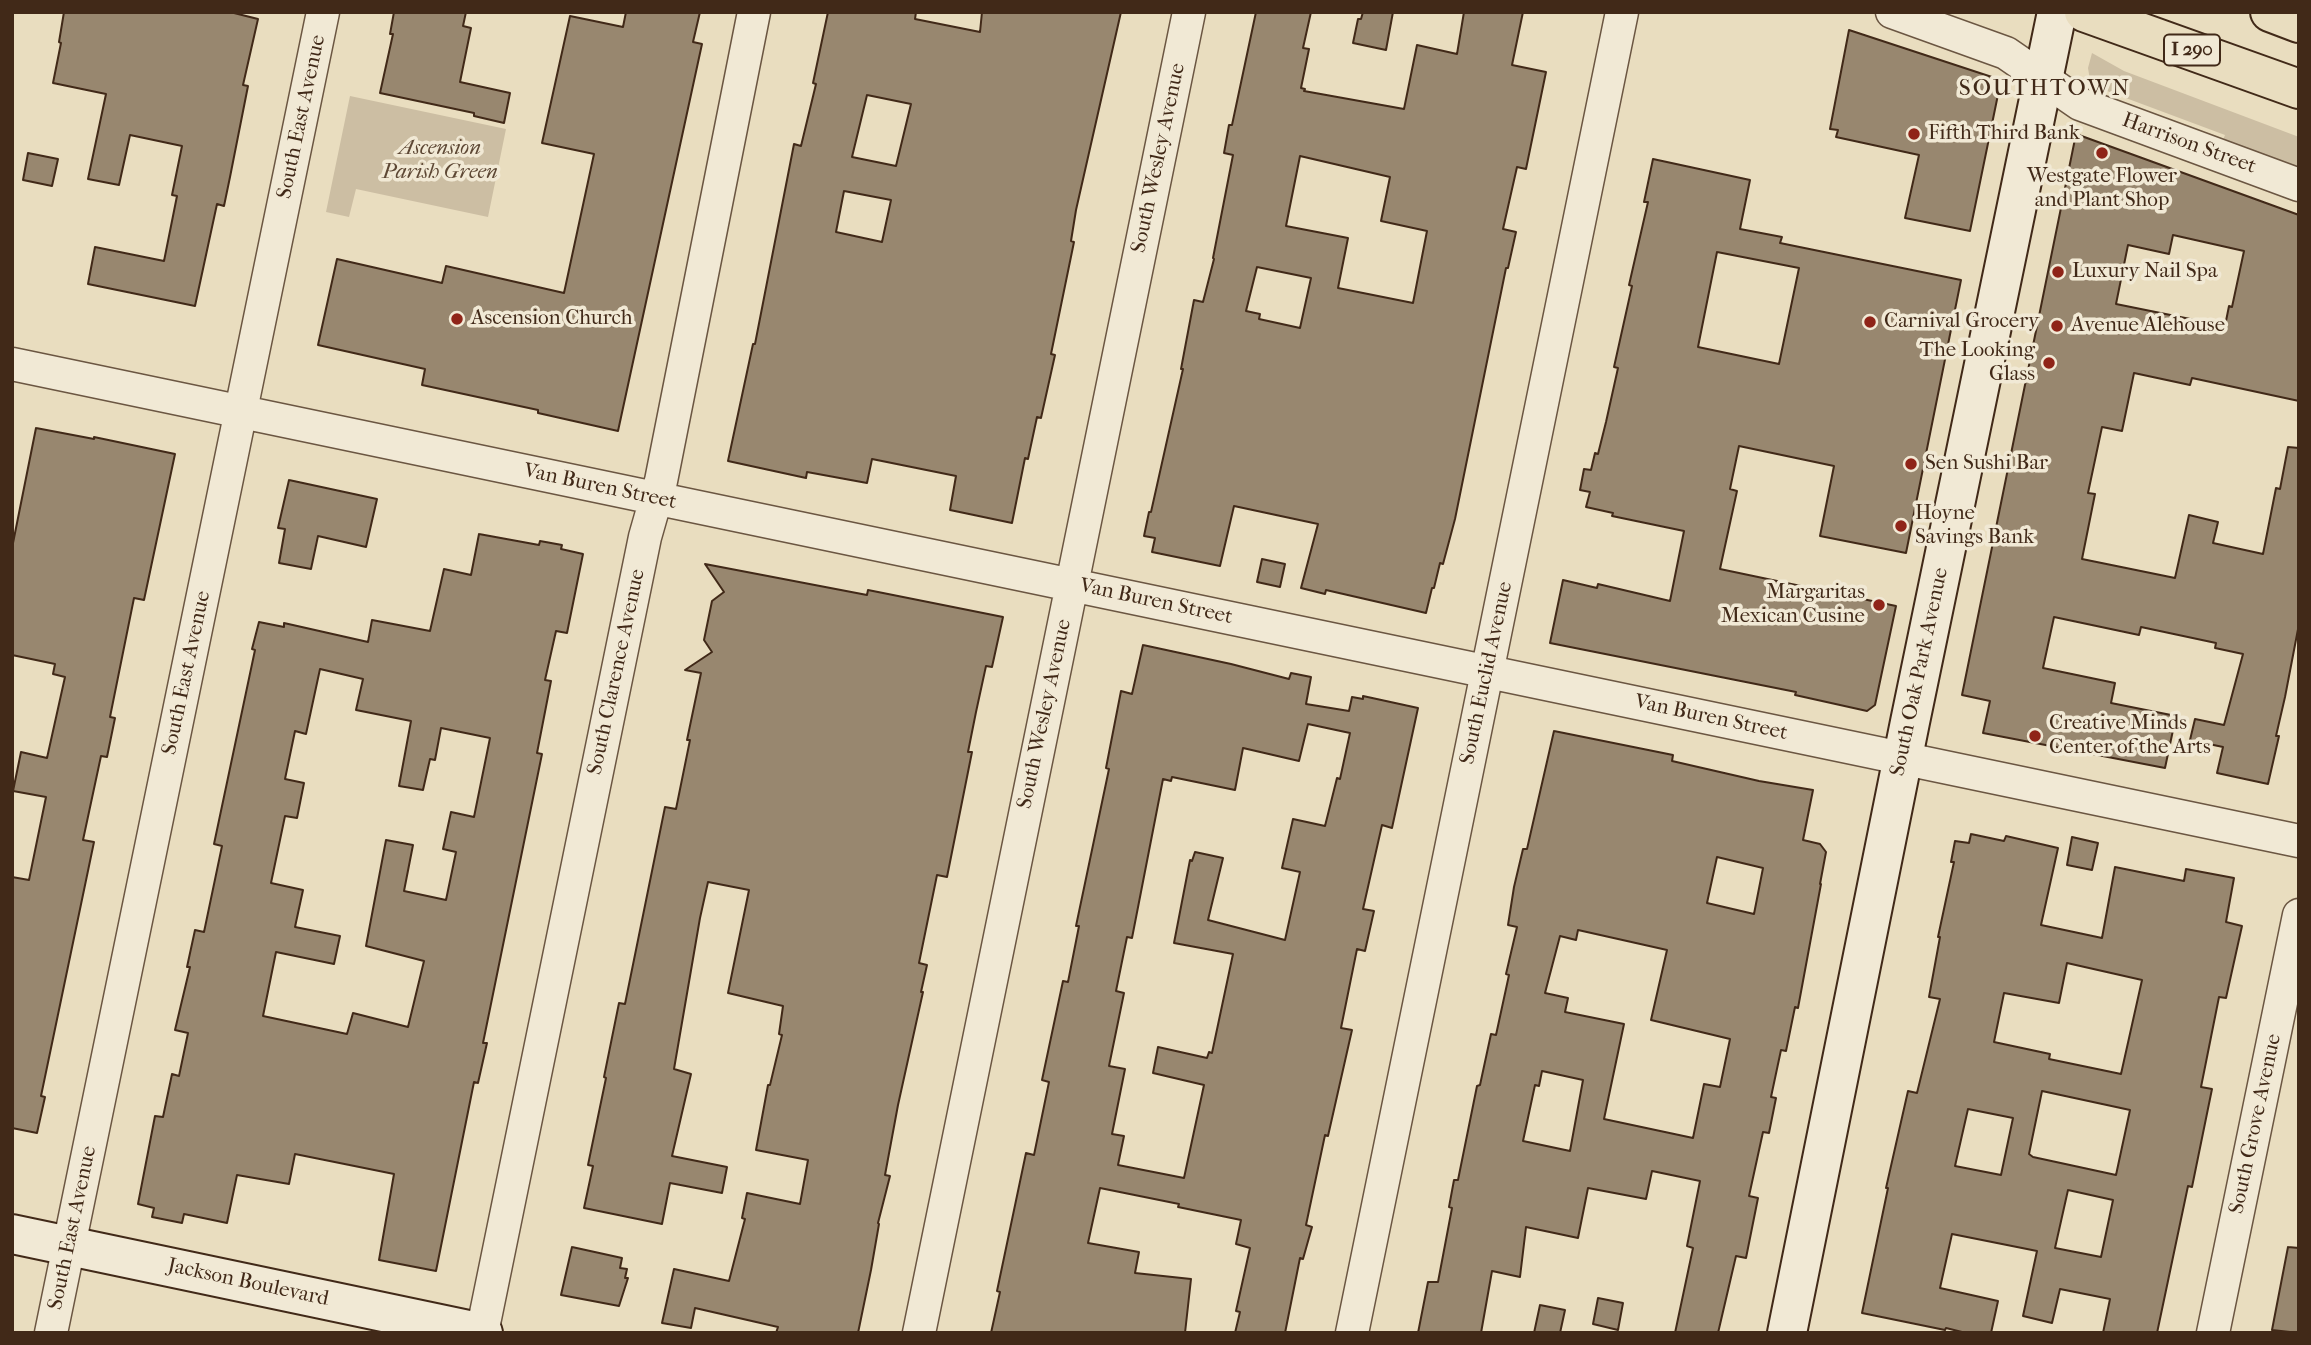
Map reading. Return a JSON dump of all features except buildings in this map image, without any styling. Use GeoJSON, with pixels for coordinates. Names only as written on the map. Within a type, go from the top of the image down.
{"type":"FeatureCollection","features":[{"type":"Feature","properties":{"kind":"highway","name":"I 290"},"geometry":{"type":"LineString","coordinates":[[2084,12],[2299,89]]}},
{"type":"Feature","properties":{"kind":"highway"},"geometry":{"type":"LineString","coordinates":[[2270,12],[2299,23]]}},
{"type":"Feature","properties":{"kind":"street","name":"South East Avenue"},"geometry":{"type":"LineString","coordinates":[[51,1333],[323,12]]}},
{"type":"Feature","properties":{"kind":"street","name":"South Clarence Avenue"},"geometry":{"type":"LineString","coordinates":[[482,1333],[645,537],[661,481],[754,12]]}},
{"type":"Feature","properties":{"kind":"street","name":"South Wesley Avenue"},"geometry":{"type":"LineString","coordinates":[[919,1333],[1189,12]]}},
{"type":"Feature","properties":{"kind":"street","name":"South Euclid Avenue"},"geometry":{"type":"LineString","coordinates":[[1352,1333],[1622,12]]}},
{"type":"Feature","properties":{"kind":"street","name":"Harrison Street"},"geometry":{"type":"LineString","coordinates":[[1892,12],[2006,53],[2080,104],[2299,185]]}},
{"type":"Feature","properties":{"kind":"street","name":"South Oak Park Avenue"},"geometry":{"type":"LineString","coordinates":[[1787,1333],[2054,27]]}},
{"type":"Feature","properties":{"kind":"street","name":"Van Buren Street"},"geometry":{"type":"LineString","coordinates":[[12,364],[2299,841]]}},
{"type":"Feature","properties":{"kind":"street","name":"South Grove Avenue"},"geometry":{"type":"LineString","coordinates":[[2213,1333],[2299,915]]}},
{"type":"Feature","properties":{"kind":"street","name":"Jackson Boulevard"},"geometry":{"type":"LineString","coordinates":[[12,1234],[482,1333]]}},
{"type":"Feature","properties":{"kind":"green space"},"geometry":{"type":"Polygon","coordinates":[[[2092,53],[2124,71],[2299,137],[2299,169],[2223,140],[2225,135],[2099,88],[2090,80],[2088,68],[2092,53]]]}},
{"type":"Feature","properties":{"kind":"green space","name":"Ascension Parish Green"},"geometry":{"type":"Polygon","coordinates":[[[350,96],[506,129],[488,217],[356,189],[349,217],[326,212],[350,96]]]}},
{"type":"Feature","properties":{"kind":"place","name":"Fifth Third Bank"},"geometry":{"type":"Point","coordinates":[1914,134]}},
{"type":"Feature","properties":{"kind":"place","name":"Westgate Flower and Plant Shop"},"geometry":{"type":"Point","coordinates":[2102,153]}},
{"type":"Feature","properties":{"kind":"place","name":"Luxury Nail Spa"},"geometry":{"type":"Point","coordinates":[2058,272]}},
{"type":"Feature","properties":{"kind":"place","name":"Ascension Church"},"geometry":{"type":"Point","coordinates":[457,319]}},
{"type":"Feature","properties":{"kind":"place","name":"Carnival Grocery"},"geometry":{"type":"Point","coordinates":[1870,322]}},
{"type":"Feature","properties":{"kind":"place","name":"Avenue Alehouse"},"geometry":{"type":"Point","coordinates":[2057,326]}},
{"type":"Feature","properties":{"kind":"place","name":"The Looking Glass"},"geometry":{"type":"Point","coordinates":[2049,363]}},
{"type":"Feature","properties":{"kind":"place","name":"Sen Sushi Bar"},"geometry":{"type":"Point","coordinates":[1911,464]}},
{"type":"Feature","properties":{"kind":"place","name":"Hoyne Savings Bank"},"geometry":{"type":"Point","coordinates":[1901,526]}},
{"type":"Feature","properties":{"kind":"place","name":"Margaritas Mexican Cusine"},"geometry":{"type":"Point","coordinates":[1879,605]}},
{"type":"Feature","properties":{"kind":"place","name":"Creative Minds Center of the Arts"},"geometry":{"type":"Point","coordinates":[2035,736]}},
{"type":"Feature","properties":{"kind":"district","name":"SOUTHTOWN"},"geometry":{"type":"Point","coordinates":[2045,89]}}]}
